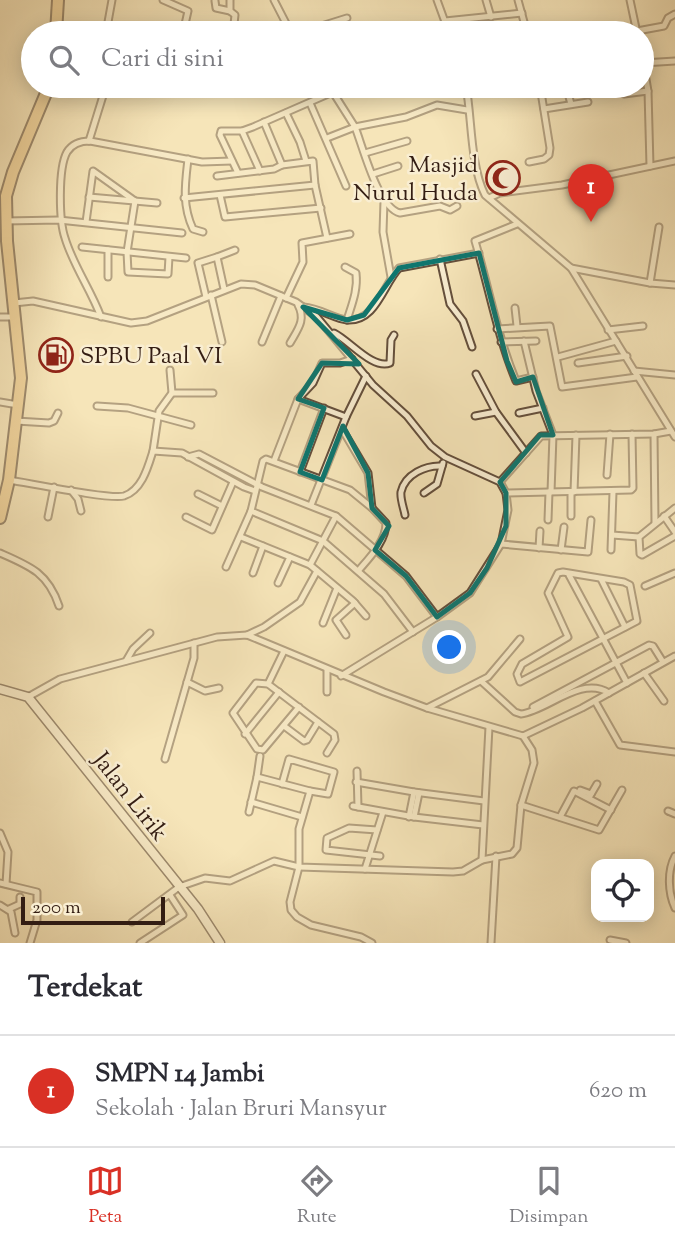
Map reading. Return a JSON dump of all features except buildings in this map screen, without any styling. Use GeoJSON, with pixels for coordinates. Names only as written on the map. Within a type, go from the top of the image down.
{"type":"FeatureCollection","features":[{"type":"Feature","properties":{"kind":"highway"},"geometry":{"type":"LineString","coordinates":[[57,21],[58,0]]}},
{"type":"Feature","properties":{"kind":"highway"},"geometry":{"type":"LineString","coordinates":[[0,518],[21,378],[13,303],[4,257],[8,185],[44,98]]}},
{"type":"Feature","properties":{"kind":"main road"},"geometry":{"type":"LineString","coordinates":[[0,689],[28,697]]}},
{"type":"Feature","properties":{"kind":"main road","name":"Jalan Lirik"},"geometry":{"type":"LineString","coordinates":[[28,697],[198,909],[220,943]]}},
{"type":"Feature","properties":{"kind":"street"},"geometry":{"type":"LineString","coordinates":[[108,21],[112,0]]}},
{"type":"Feature","properties":{"kind":"street"},"geometry":{"type":"LineString","coordinates":[[163,0],[188,11],[186,21]]}},
{"type":"Feature","properties":{"kind":"street"},"geometry":{"type":"LineString","coordinates":[[230,0],[230,11]]}},
{"type":"Feature","properties":{"kind":"street"},"geometry":{"type":"LineString","coordinates":[[274,0],[285,21]]}},
{"type":"Feature","properties":{"kind":"street"},"geometry":{"type":"LineString","coordinates":[[437,0],[445,21]]}},
{"type":"Feature","properties":{"kind":"street"},"geometry":{"type":"LineString","coordinates":[[486,0],[491,17]]}},
{"type":"Feature","properties":{"kind":"street"},"geometry":{"type":"LineString","coordinates":[[518,0],[524,21]]}},
{"type":"Feature","properties":{"kind":"street"},"geometry":{"type":"LineString","coordinates":[[630,0],[635,21]]}},
{"type":"Feature","properties":{"kind":"street"},"geometry":{"type":"LineString","coordinates":[[215,1],[216,8],[234,14],[234,21]]}},
{"type":"Feature","properties":{"kind":"street"},"geometry":{"type":"LineString","coordinates":[[454,21],[522,13]]}},
{"type":"Feature","properties":{"kind":"street"},"geometry":{"type":"LineString","coordinates":[[654,28],[664,26],[668,18],[675,14]]}},
{"type":"Feature","properties":{"kind":"street"},"geometry":{"type":"LineString","coordinates":[[337,21],[347,18]]}},
{"type":"Feature","properties":{"kind":"street"},"geometry":{"type":"LineString","coordinates":[[654,60],[675,61]]}},
{"type":"Feature","properties":{"kind":"street"},"geometry":{"type":"LineString","coordinates":[[89,141],[102,98]]}},
{"type":"Feature","properties":{"kind":"street"},"geometry":{"type":"LineString","coordinates":[[238,173],[220,133],[242,131],[318,98]]}},
{"type":"Feature","properties":{"kind":"street"},"geometry":{"type":"LineString","coordinates":[[337,98],[355,127],[384,200],[391,209],[400,213],[440,206],[450,210],[457,206]]}},
{"type":"Feature","properties":{"kind":"street"},"geometry":{"type":"LineString","coordinates":[[466,98],[480,182],[485,195],[571,268],[673,434]]}},
{"type":"Feature","properties":{"kind":"street"},"geometry":{"type":"LineString","coordinates":[[529,162],[544,159],[549,155],[543,98]]}},
{"type":"Feature","properties":{"kind":"street"},"geometry":{"type":"LineString","coordinates":[[569,98],[571,104]]}},
{"type":"Feature","properties":{"kind":"street"},"geometry":{"type":"LineString","coordinates":[[648,98],[650,166]]}},
{"type":"Feature","properties":{"kind":"street"},"geometry":{"type":"LineString","coordinates":[[544,109],[588,102]]}},
{"type":"Feature","properties":{"kind":"street"},"geometry":{"type":"LineString","coordinates":[[310,103],[346,186]]}},
{"type":"Feature","properties":{"kind":"street"},"geometry":{"type":"LineString","coordinates":[[327,138],[355,127],[411,116],[437,105],[467,110]]}},
{"type":"Feature","properties":{"kind":"street"},"geometry":{"type":"LineString","coordinates":[[286,113],[306,162]]}},
{"type":"Feature","properties":{"kind":"street"},"geometry":{"type":"LineString","coordinates":[[264,122],[282,165]]}},
{"type":"Feature","properties":{"kind":"street"},"geometry":{"type":"LineString","coordinates":[[242,131],[260,171]]}},
{"type":"Feature","properties":{"kind":"street"},"geometry":{"type":"LineString","coordinates":[[101,317],[66,242],[59,220],[66,154],[78,142],[89,141],[208,162],[232,160]]}},
{"type":"Feature","properties":{"kind":"street"},"geometry":{"type":"LineString","coordinates":[[365,153],[407,141]]}},
{"type":"Feature","properties":{"kind":"street"},"geometry":{"type":"LineString","coordinates":[[188,159],[184,198],[187,215],[193,229],[203,232]]}},
{"type":"Feature","properties":{"kind":"street"},"geometry":{"type":"LineString","coordinates":[[489,198],[500,193],[562,185],[675,161]]}},
{"type":"Feature","properties":{"kind":"street"},"geometry":{"type":"LineString","coordinates":[[217,176],[314,162],[327,238]]}},
{"type":"Feature","properties":{"kind":"street"},"geometry":{"type":"LineString","coordinates":[[373,174],[398,166]]}},
{"type":"Feature","properties":{"kind":"street"},"geometry":{"type":"LineString","coordinates":[[86,222],[92,172],[96,171],[135,201]]}},
{"type":"Feature","properties":{"kind":"street"},"geometry":{"type":"LineString","coordinates":[[184,198],[316,185]]}},
{"type":"Feature","properties":{"kind":"street"},"geometry":{"type":"LineString","coordinates":[[220,195],[225,217],[321,208]]}},
{"type":"Feature","properties":{"kind":"street"},"geometry":{"type":"LineString","coordinates":[[89,197],[157,203]]}},
{"type":"Feature","properties":{"kind":"street"},"geometry":{"type":"LineString","coordinates":[[384,200],[383,232],[391,278]]}},
{"type":"Feature","properties":{"kind":"street"},"geometry":{"type":"LineString","coordinates":[[135,201],[127,252],[128,272],[168,274],[169,257]]}},
{"type":"Feature","properties":{"kind":"street"},"geometry":{"type":"LineString","coordinates":[[5,221],[59,220],[181,233]]}},
{"type":"Feature","properties":{"kind":"street"},"geometry":{"type":"LineString","coordinates":[[517,224],[476,239],[501,342],[516,381],[533,377]]}},
{"type":"Feature","properties":{"kind":"street"},"geometry":{"type":"LineString","coordinates":[[650,283],[659,227]]}},
{"type":"Feature","properties":{"kind":"street"},"geometry":{"type":"LineString","coordinates":[[262,342],[303,262],[302,243],[349,234]]}},
{"type":"Feature","properties":{"kind":"street"},"geometry":{"type":"LineString","coordinates":[[82,247],[186,258]]}},
{"type":"Feature","properties":{"kind":"street"},"geometry":{"type":"LineString","coordinates":[[108,250],[108,277]]}},
{"type":"Feature","properties":{"kind":"street"},"geometry":{"type":"LineString","coordinates":[[222,342],[198,263],[235,250]]}},
{"type":"Feature","properties":{"kind":"street"},"geometry":{"type":"LineString","coordinates":[[303,307],[317,308],[347,320],[364,315],[373,309],[399,268],[479,253]]}},
{"type":"Feature","properties":{"kind":"street"},"geometry":{"type":"LineString","coordinates":[[217,257],[225,289]]}},
{"type":"Feature","properties":{"kind":"street"},"geometry":{"type":"LineString","coordinates":[[440,259],[450,304],[463,321],[472,347]]}},
{"type":"Feature","properties":{"kind":"street"},"geometry":{"type":"LineString","coordinates":[[345,267],[356,273],[356,289],[347,320]]}},
{"type":"Feature","properties":{"kind":"street"},"geometry":{"type":"LineString","coordinates":[[571,268],[675,285]]}},
{"type":"Feature","properties":{"kind":"street"},"geometry":{"type":"LineString","coordinates":[[13,303],[33,301],[131,323],[147,321],[241,284],[255,285],[296,302],[317,317],[366,376],[407,416],[431,446],[445,457],[500,482],[506,493],[508,510],[501,544],[470,593],[437,617],[341,676]]}},
{"type":"Feature","properties":{"kind":"street"},"geometry":{"type":"LineString","coordinates":[[290,343],[301,324],[300,310],[296,302]]}},
{"type":"Feature","properties":{"kind":"street"},"geometry":{"type":"LineString","coordinates":[[514,308],[517,327]]}},
{"type":"Feature","properties":{"kind":"street"},"geometry":{"type":"LineString","coordinates":[[0,317],[14,317]]}},
{"type":"Feature","properties":{"kind":"street"},"geometry":{"type":"LineString","coordinates":[[498,329],[550,326],[562,387],[635,374],[675,375]]}},
{"type":"Feature","properties":{"kind":"street"},"geometry":{"type":"LineString","coordinates":[[608,330],[643,326]]}},
{"type":"Feature","properties":{"kind":"street"},"geometry":{"type":"LineString","coordinates":[[331,332],[346,339],[370,360],[380,365],[390,363],[391,340],[394,335]]}},
{"type":"Feature","properties":{"kind":"street"},"geometry":{"type":"LineString","coordinates":[[524,341],[553,435],[548,520]]}},
{"type":"Feature","properties":{"kind":"street"},"geometry":{"type":"LineString","coordinates":[[501,342],[536,341]]}},
{"type":"Feature","properties":{"kind":"street"},"geometry":{"type":"LineString","coordinates":[[558,357],[616,341]]}},
{"type":"Feature","properties":{"kind":"street"},"geometry":{"type":"LineString","coordinates":[[578,363],[627,356]]}},
{"type":"Feature","properties":{"kind":"street"},"geometry":{"type":"LineString","coordinates":[[274,461],[298,399],[313,383],[321,363],[340,363],[352,359]]}},
{"type":"Feature","properties":{"kind":"street"},"geometry":{"type":"LineString","coordinates":[[170,370],[172,393]]}},
{"type":"Feature","properties":{"kind":"street"},"geometry":{"type":"LineString","coordinates":[[476,374],[496,412],[526,453]]}},
{"type":"Feature","properties":{"kind":"street"},"geometry":{"type":"LineString","coordinates":[[311,505],[346,416],[366,376]]}},
{"type":"Feature","properties":{"kind":"street"},"geometry":{"type":"LineString","coordinates":[[6,474],[54,487],[125,496],[135,489],[147,472],[158,416],[164,401],[172,393],[213,393]]}},
{"type":"Feature","properties":{"kind":"street"},"geometry":{"type":"LineString","coordinates":[[298,399],[346,416]]}},
{"type":"Feature","properties":{"kind":"street"},"geometry":{"type":"LineString","coordinates":[[0,402],[18,405]]}},
{"type":"Feature","properties":{"kind":"street"},"geometry":{"type":"LineString","coordinates":[[97,406],[128,408],[191,425]]}},
{"type":"Feature","properties":{"kind":"street"},"geometry":{"type":"LineString","coordinates":[[300,471],[324,408]]}},
{"type":"Feature","properties":{"kind":"street"},"geometry":{"type":"LineString","coordinates":[[519,413],[543,408]]}},
{"type":"Feature","properties":{"kind":"street"},"geometry":{"type":"LineString","coordinates":[[475,416],[496,412]]}},
{"type":"Feature","properties":{"kind":"street"},"geometry":{"type":"LineString","coordinates":[[16,421],[49,423],[54,421],[58,413]]}},
{"type":"Feature","properties":{"kind":"street"},"geometry":{"type":"LineString","coordinates":[[342,429],[368,473],[373,508]]}},
{"type":"Feature","properties":{"kind":"street"},"geometry":{"type":"LineString","coordinates":[[607,475],[610,434]]}},
{"type":"Feature","properties":{"kind":"street"},"geometry":{"type":"LineString","coordinates":[[506,493],[627,491],[633,488],[632,434]]}},
{"type":"Feature","properties":{"kind":"street"},"geometry":{"type":"LineString","coordinates":[[654,434],[655,523]]}},
{"type":"Feature","properties":{"kind":"street"},"geometry":{"type":"LineString","coordinates":[[500,482],[538,438],[553,435],[673,434]]}},
{"type":"Feature","properties":{"kind":"street"},"geometry":{"type":"LineString","coordinates":[[571,516],[576,435]]}},
{"type":"Feature","properties":{"kind":"street"},"geometry":{"type":"LineString","coordinates":[[153,451],[182,453],[233,482],[311,505],[336,516],[406,576],[437,617]]}},
{"type":"Feature","properties":{"kind":"street"},"geometry":{"type":"LineString","coordinates":[[188,457],[198,454],[256,488]]}},
{"type":"Feature","properties":{"kind":"street"},"geometry":{"type":"LineString","coordinates":[[424,493],[437,484],[445,457]]}},
{"type":"Feature","properties":{"kind":"street"},"geometry":{"type":"LineString","coordinates":[[226,567],[251,511],[263,461],[266,459],[350,490],[373,508],[386,523],[375,550],[359,570]]}},
{"type":"Feature","properties":{"kind":"street"},"geometry":{"type":"LineString","coordinates":[[405,515],[401,492],[407,482],[419,469],[432,465],[442,466]]}},
{"type":"Feature","properties":{"kind":"street"},"geometry":{"type":"LineString","coordinates":[[186,517],[212,530],[233,482]]}},
{"type":"Feature","properties":{"kind":"street"},"geometry":{"type":"LineString","coordinates":[[48,517],[54,487]]}},
{"type":"Feature","properties":{"kind":"street"},"geometry":{"type":"LineString","coordinates":[[71,490],[78,499],[81,511]]}},
{"type":"Feature","properties":{"kind":"street"},"geometry":{"type":"LineString","coordinates":[[611,550],[613,492]]}},
{"type":"Feature","properties":{"kind":"street"},"geometry":{"type":"LineString","coordinates":[[198,494],[222,506]]}},
{"type":"Feature","properties":{"kind":"street"},"geometry":{"type":"LineString","coordinates":[[612,535],[639,537],[675,508]]}},
{"type":"Feature","properties":{"kind":"street"},"geometry":{"type":"LineString","coordinates":[[251,511],[323,541],[384,594],[413,632]]}},
{"type":"Feature","properties":{"kind":"street"},"geometry":{"type":"LineString","coordinates":[[310,565],[336,516]]}},
{"type":"Feature","properties":{"kind":"street"},"geometry":{"type":"LineString","coordinates":[[639,537],[642,555],[675,534],[664,516]]}},
{"type":"Feature","properties":{"kind":"street"},"geometry":{"type":"LineString","coordinates":[[501,544],[588,552],[591,520]]}},
{"type":"Feature","properties":{"kind":"street"},"geometry":{"type":"LineString","coordinates":[[561,550],[564,527]]}},
{"type":"Feature","properties":{"kind":"street"},"geometry":{"type":"LineString","coordinates":[[539,548],[540,531]]}},
{"type":"Feature","properties":{"kind":"street"},"geometry":{"type":"LineString","coordinates":[[241,537],[310,565],[355,603],[366,616]]}},
{"type":"Feature","properties":{"kind":"street"},"geometry":{"type":"LineString","coordinates":[[253,573],[263,546]]}},
{"type":"Feature","properties":{"kind":"street"},"geometry":{"type":"LineString","coordinates":[[0,554],[34,568],[41,574],[60,606]]}},
{"type":"Feature","properties":{"kind":"street"},"geometry":{"type":"LineString","coordinates":[[278,583],[290,557]]}},
{"type":"Feature","properties":{"kind":"street"},"geometry":{"type":"LineString","coordinates":[[28,697],[60,679],[223,636],[247,635],[264,627],[300,602],[317,571]]}},
{"type":"Feature","properties":{"kind":"street"},"geometry":{"type":"LineString","coordinates":[[558,573],[601,579],[630,585],[637,621],[519,682],[517,674],[522,664],[568,637],[548,593],[558,573]]}},
{"type":"Feature","properties":{"kind":"street"},"geometry":{"type":"LineString","coordinates":[[645,586],[675,573]]}},
{"type":"Feature","properties":{"kind":"street"},"geometry":{"type":"LineString","coordinates":[[569,575],[627,683]]}},
{"type":"Feature","properties":{"kind":"street"},"geometry":{"type":"LineString","coordinates":[[601,579],[625,627]]}},
{"type":"Feature","properties":{"kind":"street"},"geometry":{"type":"LineString","coordinates":[[323,623],[337,588]]}},
{"type":"Feature","properties":{"kind":"street"},"geometry":{"type":"LineString","coordinates":[[346,635],[336,620],[355,603]]}},
{"type":"Feature","properties":{"kind":"street"},"geometry":{"type":"LineString","coordinates":[[127,661],[133,649],[150,633]]}},
{"type":"Feature","properties":{"kind":"street"},"geometry":{"type":"LineString","coordinates":[[247,635],[341,676],[427,708],[523,736],[595,701],[675,656]]}},
{"type":"Feature","properties":{"kind":"street"},"geometry":{"type":"LineString","coordinates":[[427,708],[488,677],[520,639]]}},
{"type":"Feature","properties":{"kind":"street"},"geometry":{"type":"LineString","coordinates":[[165,759],[194,658],[194,643]]}},
{"type":"Feature","properties":{"kind":"street"},"geometry":{"type":"LineString","coordinates":[[533,707],[651,645],[663,663]]}},
{"type":"Feature","properties":{"kind":"street"},"geometry":{"type":"LineString","coordinates":[[268,684],[284,651]]}},
{"type":"Feature","properties":{"kind":"street"},"geometry":{"type":"LineString","coordinates":[[327,670],[327,692]]}},
{"type":"Feature","properties":{"kind":"street"},"geometry":{"type":"LineString","coordinates":[[645,673],[664,701]]}},
{"type":"Feature","properties":{"kind":"street"},"geometry":{"type":"LineString","coordinates":[[481,681],[521,715],[568,694],[596,688],[609,693]]}},
{"type":"Feature","properties":{"kind":"street"},"geometry":{"type":"LineString","coordinates":[[187,682],[205,691],[219,688]]}},
{"type":"Feature","properties":{"kind":"street"},"geometry":{"type":"LineString","coordinates":[[299,707],[263,750],[257,749],[233,716],[256,683],[268,684],[299,707],[336,736],[327,753]]}},
{"type":"Feature","properties":{"kind":"street"},"geometry":{"type":"LineString","coordinates":[[245,734],[279,692]]}},
{"type":"Feature","properties":{"kind":"street"},"geometry":{"type":"LineString","coordinates":[[595,701],[620,745],[675,752]]}},
{"type":"Feature","properties":{"kind":"street"},"geometry":{"type":"LineString","coordinates":[[284,726],[303,741],[307,740],[318,722]]}},
{"type":"Feature","properties":{"kind":"street"},"geometry":{"type":"LineString","coordinates":[[482,860],[489,727]]}},
{"type":"Feature","properties":{"kind":"street"},"geometry":{"type":"LineString","coordinates":[[132,922],[179,887],[205,878],[230,881],[274,861],[299,867],[453,872],[463,871],[482,860],[512,854],[517,848],[521,805],[534,763],[532,750],[523,736]]}},
{"type":"Feature","properties":{"kind":"street"},"geometry":{"type":"LineString","coordinates":[[249,812],[260,756]]}},
{"type":"Feature","properties":{"kind":"street"},"geometry":{"type":"LineString","coordinates":[[257,777],[310,792],[328,793],[334,772],[289,759],[282,784]]}},
{"type":"Feature","properties":{"kind":"street"},"geometry":{"type":"LineString","coordinates":[[357,771],[355,807],[483,825]]}},
{"type":"Feature","properties":{"kind":"street"},"geometry":{"type":"LineString","coordinates":[[356,782],[484,801]]}},
{"type":"Feature","properties":{"kind":"street"},"geometry":{"type":"LineString","coordinates":[[590,796],[597,784]]}},
{"type":"Feature","properties":{"kind":"street"},"geometry":{"type":"LineString","coordinates":[[562,815],[574,791],[579,789],[611,810]]}},
{"type":"Feature","properties":{"kind":"street"},"geometry":{"type":"LineString","coordinates":[[521,805],[562,815],[599,830],[622,790]]}},
{"type":"Feature","properties":{"kind":"street"},"geometry":{"type":"LineString","coordinates":[[310,792],[299,829],[299,867],[290,902],[291,911],[311,925],[372,943]]}},
{"type":"Feature","properties":{"kind":"street"},"geometry":{"type":"LineString","coordinates":[[412,817],[416,793]]}},
{"type":"Feature","properties":{"kind":"street"},"geometry":{"type":"LineString","coordinates":[[251,802],[302,817]]}},
{"type":"Feature","properties":{"kind":"street"},"geometry":{"type":"LineString","coordinates":[[668,811],[675,814]]}},
{"type":"Feature","properties":{"kind":"street"},"geometry":{"type":"LineString","coordinates":[[365,869],[383,812]]}},
{"type":"Feature","properties":{"kind":"street"},"geometry":{"type":"LineString","coordinates":[[377,830],[349,828],[331,835],[326,841],[326,850],[333,853],[380,856]]}},
{"type":"Feature","properties":{"kind":"street"},"geometry":{"type":"LineString","coordinates":[[0,833],[8,852],[3,883],[37,892],[37,920],[30,943]]}},
{"type":"Feature","properties":{"kind":"street"},"geometry":{"type":"LineString","coordinates":[[491,943],[496,856]]}},
{"type":"Feature","properties":{"kind":"street"},"geometry":{"type":"LineString","coordinates":[[675,856],[671,864],[670,897],[675,908]]}},
{"type":"Feature","properties":{"kind":"street"},"geometry":{"type":"LineString","coordinates":[[140,943],[183,915],[170,895]]}},
{"type":"Feature","properties":{"kind":"street"},"geometry":{"type":"LineString","coordinates":[[0,905],[9,909],[20,904],[20,897]]}},
{"type":"Feature","properties":{"kind":"street"},"geometry":{"type":"LineString","coordinates":[[9,909],[15,933]]}},
{"type":"Feature","properties":{"kind":"street"},"geometry":{"type":"LineString","coordinates":[[610,940],[626,943]]}},
{"type":"Feature","properties":{"kind":"highlighted area"},"geometry":{"type":"Polygon","coordinates":[[[479,253],[507,361],[516,382],[533,377],[551,427],[553,435],[540,435],[500,482],[506,493],[506,526],[487,568],[470,593],[437,617],[406,576],[375,550],[389,526],[372,508],[368,473],[343,426],[322,480],[300,472],[324,408],[298,399],[322,363],[359,364],[303,307],[347,320],[364,315],[399,268],[479,253]]]}},
{"type":"Feature","properties":{"kind":"place","name":"Masjid Nurul Huda"},"geometry":{"type":"Point","coordinates":[503,178]}},
{"type":"Feature","properties":{"kind":"place","name":"SMPN 14 Jambi"},"geometry":{"type":"Point","coordinates":[591,222]}},
{"type":"Feature","properties":{"kind":"place","name":"SPBU Paal VI"},"geometry":{"type":"Point","coordinates":[56,355]}}]}
